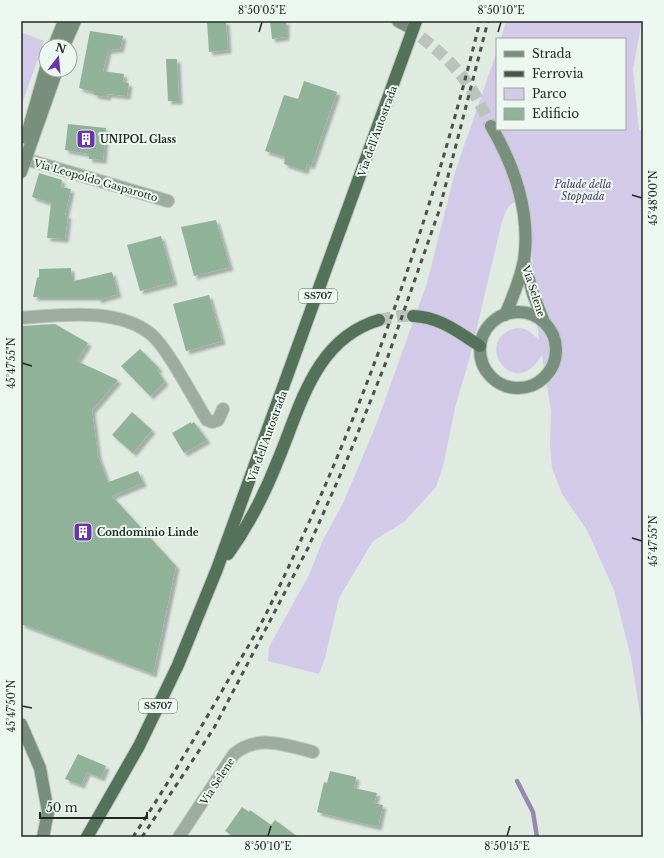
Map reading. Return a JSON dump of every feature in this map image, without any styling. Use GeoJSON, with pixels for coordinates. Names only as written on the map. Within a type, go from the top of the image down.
{"type":"FeatureCollection","features":[{"type":"Feature","properties":{"kind":"highway","name":"Via dell'Autostrada"},"geometry":{"type":"LineString","coordinates":[[87,837],[139,746],[178,665],[217,569],[407,23]]}},
{"type":"Feature","properties":{"kind":"highway"},"geometry":{"type":"LineString","coordinates":[[413,316],[433,318],[442,322],[480,346]]}},
{"type":"Feature","properties":{"kind":"highway"},"geometry":{"type":"LineString","coordinates":[[217,569],[255,510],[278,460],[303,396],[324,359],[331,349],[348,333],[359,327],[379,320]]}},
{"type":"Feature","properties":{"kind":"main road"},"geometry":{"type":"LineString","coordinates":[[57,38],[64,21]]}},
{"type":"Feature","properties":{"kind":"main road"},"geometry":{"type":"LineString","coordinates":[[68,38],[75,21]]}},
{"type":"Feature","properties":{"kind":"main road","name":"Via Leopoldo Gasparotto"},"geometry":{"type":"LineString","coordinates":[[25,159],[24,149],[26,139],[43,78]]}},
{"type":"Feature","properties":{"kind":"main road","name":"Via Leopoldo Gasparotto"},"geometry":{"type":"LineString","coordinates":[[21,172],[54,78]]}},
{"type":"Feature","properties":{"kind":"main road","name":"Via Selene"},"geometry":{"type":"LineString","coordinates":[[491,126],[503,146],[514,172],[521,199],[525,238],[524,260],[505,315]]}},
{"type":"Feature","properties":{"kind":"main road","name":"Via Selene"},"geometry":{"type":"LineString","coordinates":[[524,260],[533,294],[544,322]]}},
{"type":"Feature","properties":{"kind":"main road","name":"Via Selene"},"geometry":{"type":"LineString","coordinates":[[522,312],[534,315],[544,322],[552,331],[556,342],[555,360],[548,375],[538,383],[528,388],[516,389],[504,386],[494,380],[482,363],[480,346],[484,334],[490,324],[505,315],[522,312]]}},
{"type":"Feature","properties":{"kind":"main road"},"geometry":{"type":"LineString","coordinates":[[21,724],[40,768],[48,812],[43,837]]}},
{"type":"Feature","properties":{"kind":"street","name":"Via Leopoldo Gasparotto"},"geometry":{"type":"LineString","coordinates":[[25,159],[168,201]]}},
{"type":"Feature","properties":{"kind":"street"},"geometry":{"type":"LineString","coordinates":[[21,318],[65,314],[108,317],[136,325],[152,336],[167,354],[207,420],[212,422],[218,420],[223,409]]}},
{"type":"Feature","properties":{"kind":"street","name":"Via Selene"},"geometry":{"type":"LineString","coordinates":[[179,837],[234,754],[241,748],[262,741],[282,744],[313,752]]}},
{"type":"Feature","properties":{"kind":"green space","name":"Palude della Stoppada"},"geometry":{"type":"Polygon","coordinates":[[[506,21],[642,21],[633,69],[639,130],[643,131],[643,732],[631,658],[614,590],[587,530],[562,494],[552,468],[550,445],[551,411],[542,355],[531,368],[521,373],[511,372],[503,366],[498,357],[496,347],[500,337],[510,330],[515,328],[523,328],[539,340],[530,222],[517,201],[507,209],[502,221],[470,357],[456,404],[443,466],[436,487],[404,522],[373,541],[339,598],[325,658],[319,674],[268,661],[269,647],[309,575],[322,542],[344,501],[376,425],[427,283],[455,172],[496,54],[496,130],[626,130],[626,38],[501,38],[506,21]]]}},
{"type":"Feature","properties":{"kind":"green space"},"geometry":{"type":"Polygon","coordinates":[[[21,32],[38,39],[38,58],[21,107],[21,32]]]}},
{"type":"Feature","properties":{"kind":"building"},"geometry":{"type":"Polygon","coordinates":[[[207,21],[226,21],[228,50],[209,52],[207,21]]]}},
{"type":"Feature","properties":{"kind":"building"},"geometry":{"type":"Polygon","coordinates":[[[270,21],[286,21],[286,37],[272,39],[270,21]]]}},
{"type":"Feature","properties":{"kind":"building"},"geometry":{"type":"Polygon","coordinates":[[[90,31],[123,36],[120,49],[108,50],[103,71],[124,74],[123,82],[129,83],[127,96],[108,94],[107,97],[94,95],[94,92],[79,88],[90,31]]]}},
{"type":"Feature","properties":{"kind":"building"},"geometry":{"type":"Polygon","coordinates":[[[166,59],[177,59],[179,101],[168,101],[166,59]]]}},
{"type":"Feature","properties":{"kind":"building"},"geometry":{"type":"Polygon","coordinates":[[[304,81],[337,92],[311,166],[307,164],[305,171],[284,164],[285,157],[265,151],[284,95],[298,99],[304,81]]]}},
{"type":"Feature","properties":{"kind":"building","name":"UNIPOL Glass"},"geometry":{"type":"Polygon","coordinates":[[[68,124],[106,128],[103,160],[89,159],[89,154],[65,150],[68,124]]]}},
{"type":"Feature","properties":{"kind":"building"},"geometry":{"type":"Polygon","coordinates":[[[39,173],[62,180],[61,187],[71,189],[65,215],[68,215],[65,239],[47,238],[51,203],[32,197],[39,173]]]}},
{"type":"Feature","properties":{"kind":"building"},"geometry":{"type":"Polygon","coordinates":[[[216,220],[230,267],[194,276],[181,227],[216,220]]]}},
{"type":"Feature","properties":{"kind":"building"},"geometry":{"type":"Polygon","coordinates":[[[161,236],[174,282],[140,291],[127,245],[161,236]]]}},
{"type":"Feature","properties":{"kind":"building"},"geometry":{"type":"Polygon","coordinates":[[[71,268],[71,277],[74,277],[74,281],[112,272],[118,294],[98,300],[97,297],[33,297],[37,278],[39,277],[39,269],[71,268]]]}},
{"type":"Feature","properties":{"kind":"building"},"geometry":{"type":"Polygon","coordinates":[[[209,295],[222,341],[186,351],[173,304],[209,295]]]}},
{"type":"Feature","properties":{"kind":"building","name":"Condominio Linde"},"geometry":{"type":"Polygon","coordinates":[[[55,324],[88,343],[77,361],[118,380],[92,410],[98,456],[108,482],[106,483],[138,471],[143,483],[112,496],[176,566],[153,674],[21,624],[21,326],[55,324]]]}},
{"type":"Feature","properties":{"kind":"building"},"geometry":{"type":"Polygon","coordinates":[[[140,349],[159,368],[157,370],[165,382],[150,396],[121,366],[140,349]]]}},
{"type":"Feature","properties":{"kind":"building"},"geometry":{"type":"Polygon","coordinates":[[[132,412],[152,430],[133,453],[112,435],[132,412]]]}},
{"type":"Feature","properties":{"kind":"building"},"geometry":{"type":"Polygon","coordinates":[[[191,422],[191,424],[194,422],[207,440],[184,453],[172,433],[191,422]]]}},
{"type":"Feature","properties":{"kind":"building"},"geometry":{"type":"Polygon","coordinates":[[[78,754],[106,766],[101,778],[87,772],[81,785],[65,779],[78,754]]]}},
{"type":"Feature","properties":{"kind":"building"},"geometry":{"type":"Polygon","coordinates":[[[330,771],[356,777],[354,788],[377,793],[374,803],[383,805],[378,827],[317,812],[324,782],[327,783],[330,771]]]}},
{"type":"Feature","properties":{"kind":"building"},"geometry":{"type":"Polygon","coordinates":[[[242,807],[249,812],[250,810],[271,825],[275,820],[298,837],[234,837],[225,831],[242,807]]]}},
{"type":"Feature","properties":{"kind":"waterway"},"geometry":{"type":"LineString","coordinates":[[517,781],[533,812],[537,837]]}},
{"type":"Feature","properties":{"kind":"tunnel"},"geometry":{"type":"LineString","coordinates":[[407,26],[440,53],[462,76],[474,94],[491,126]]}},
{"type":"Feature","properties":{"kind":"tunnel"},"geometry":{"type":"LineString","coordinates":[[379,320],[400,316],[413,316]]}},
{"type":"Feature","properties":{"kind":"railway"},"geometry":{"type":"LineString","coordinates":[[133,837],[181,761],[266,614],[300,543],[332,470],[389,323],[415,248],[439,173],[480,21]]}},
{"type":"Feature","properties":{"kind":"railway"},"geometry":{"type":"LineString","coordinates":[[142,837],[214,728],[308,548],[349,455],[386,362],[439,211],[488,21]]}},
{"type":"Feature","properties":{"kind":"place","name":"UNIPOL Glass"},"geometry":{"type":"Point","coordinates":[86,139]}},
{"type":"Feature","properties":{"kind":"place","name":"Condominio Linde"},"geometry":{"type":"Point","coordinates":[83,532]}}]}
